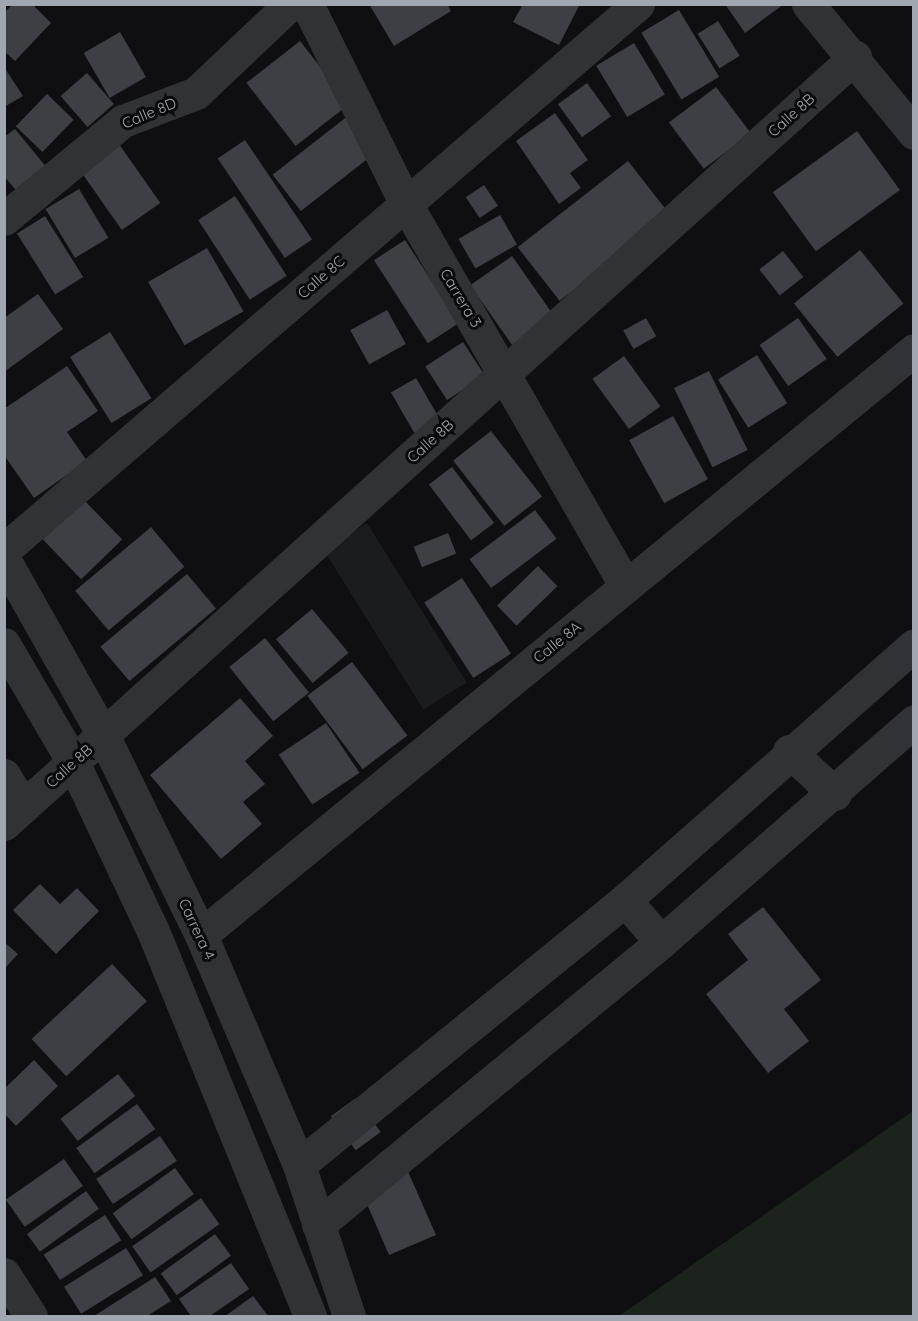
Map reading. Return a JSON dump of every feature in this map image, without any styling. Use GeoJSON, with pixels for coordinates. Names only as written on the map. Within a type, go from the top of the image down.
{"type":"FeatureCollection","features":[{"type":"Feature","properties":{"kind":"street","name":"Calle 8D"},"geometry":{"type":"LineString","coordinates":[[4,219],[123,121],[196,93],[290,4]]}},
{"type":"Feature","properties":{"kind":"street","name":"Carrera 3"},"geometry":{"type":"LineString","coordinates":[[307,4],[406,204],[506,372],[626,586]]}},
{"type":"Feature","properties":{"kind":"street","name":"Calle 8C"},"geometry":{"type":"LineString","coordinates":[[4,550],[638,4]]}},
{"type":"Feature","properties":{"kind":"street"},"geometry":{"type":"LineString","coordinates":[[808,4],[855,57],[914,133]]}},
{"type":"Feature","properties":{"kind":"street","name":"Calle 8B"},"geometry":{"type":"LineString","coordinates":[[14,816],[855,57]]}},
{"type":"Feature","properties":{"kind":"street","name":"Calle 8A"},"geometry":{"type":"LineString","coordinates":[[201,934],[914,350]]}},
{"type":"Feature","properties":{"kind":"street","name":"Carrera 4"},"geometry":{"type":"LineString","coordinates":[[4,560],[103,735],[201,934],[299,1165],[349,1317]]}},
{"type":"Feature","properties":{"kind":"street"},"geometry":{"type":"LineString","coordinates":[[4,644],[74,762],[153,932],[310,1317]]}},
{"type":"Feature","properties":{"kind":"street"},"geometry":{"type":"LineString","coordinates":[[299,1165],[625,900],[789,751],[914,645]]}},
{"type":"Feature","properties":{"kind":"street"},"geometry":{"type":"LineString","coordinates":[[318,1225],[661,942],[835,794],[914,721]]}},
{"type":"Feature","properties":{"kind":"street"},"geometry":{"type":"LineString","coordinates":[[789,751],[835,794]]}},
{"type":"Feature","properties":{"kind":"street"},"geometry":{"type":"LineString","coordinates":[[4,775],[14,816]]}},
{"type":"Feature","properties":{"kind":"street"},"geometry":{"type":"LineString","coordinates":[[625,900],[661,942]]}},
{"type":"Feature","properties":{"kind":"street"},"geometry":{"type":"LineString","coordinates":[[4,1274],[31,1317]]}},
{"type":"Feature","properties":{"kind":"shaded area"},"geometry":{"type":"Polygon","coordinates":[[[367,523],[467,682],[423,709],[324,550],[367,523]]]}},
{"type":"Feature","properties":{"kind":"shaded area"},"geometry":{"type":"Polygon","coordinates":[[[913,1111],[913,1316],[619,1316],[913,1111]]]}},
{"type":"Feature","properties":{"kind":"building"},"geometry":{"type":"Polygon","coordinates":[[[13,4],[32,4],[51,23],[15,61],[4,51],[4,13],[13,4]]]}},
{"type":"Feature","properties":{"kind":"building"},"geometry":{"type":"Polygon","coordinates":[[[369,4],[447,4],[451,11],[394,46],[369,4]]]}},
{"type":"Feature","properties":{"kind":"building"},"geometry":{"type":"Polygon","coordinates":[[[523,4],[580,4],[559,45],[513,22],[523,4]]]}},
{"type":"Feature","properties":{"kind":"building"},"geometry":{"type":"Polygon","coordinates":[[[725,4],[784,4],[745,33],[725,4]]]}},
{"type":"Feature","properties":{"kind":"building"},"geometry":{"type":"Polygon","coordinates":[[[679,10],[719,77],[681,100],[641,33],[679,10]]]}},
{"type":"Feature","properties":{"kind":"building"},"geometry":{"type":"Polygon","coordinates":[[[718,21],[740,56],[719,68],[698,34],[718,21]]]}},
{"type":"Feature","properties":{"kind":"building"},"geometry":{"type":"Polygon","coordinates":[[[120,32],[146,77],[110,98],[84,53],[120,32]]]}},
{"type":"Feature","properties":{"kind":"building"},"geometry":{"type":"Polygon","coordinates":[[[300,41],[349,104],[296,146],[246,83],[300,41]]]}},
{"type":"Feature","properties":{"kind":"building"},"geometry":{"type":"Polygon","coordinates":[[[634,43],[665,94],[627,117],[596,66],[634,43]]]}},
{"type":"Feature","properties":{"kind":"building"},"geometry":{"type":"Polygon","coordinates":[[[4,67],[23,96],[4,107],[4,67]]]}},
{"type":"Feature","properties":{"kind":"building"},"geometry":{"type":"Polygon","coordinates":[[[87,73],[114,104],[87,127],[61,96],[87,73]]]}},
{"type":"Feature","properties":{"kind":"building"},"geometry":{"type":"Polygon","coordinates":[[[587,83],[611,116],[582,137],[558,104],[587,83]]]}},
{"type":"Feature","properties":{"kind":"building"},"geometry":{"type":"Polygon","coordinates":[[[716,87],[751,133],[704,169],[669,123],[716,87]]]}},
{"type":"Feature","properties":{"kind":"building"},"geometry":{"type":"Polygon","coordinates":[[[47,94],[74,120],[42,152],[16,126],[47,94]]]}},
{"type":"Feature","properties":{"kind":"building"},"geometry":{"type":"Polygon","coordinates":[[[555,113],[588,160],[570,173],[581,188],[559,204],[516,141],[555,113]]]}},
{"type":"Feature","properties":{"kind":"building"},"geometry":{"type":"Polygon","coordinates":[[[349,115],[377,151],[301,211],[273,175],[349,115]]]}},
{"type":"Feature","properties":{"kind":"building"},"geometry":{"type":"Polygon","coordinates":[[[15,129],[48,169],[19,194],[4,176],[4,137],[15,129]]]}},
{"type":"Feature","properties":{"kind":"building"},"geometry":{"type":"Polygon","coordinates":[[[857,131],[900,190],[816,251],[773,192],[857,131]]]}},
{"type":"Feature","properties":{"kind":"building"},"geometry":{"type":"Polygon","coordinates":[[[245,140],[312,239],[285,258],[218,158],[245,140]]]}},
{"type":"Feature","properties":{"kind":"building"},"geometry":{"type":"Polygon","coordinates":[[[119,144],[160,203],[122,230],[80,171],[119,144]]]}},
{"type":"Feature","properties":{"kind":"building"},"geometry":{"type":"Polygon","coordinates":[[[628,161],[670,215],[560,301],[518,247],[628,161]]]}},
{"type":"Feature","properties":{"kind":"building"},"geometry":{"type":"Polygon","coordinates":[[[484,185],[498,206],[480,218],[466,197],[484,185]]]}},
{"type":"Feature","properties":{"kind":"building"},"geometry":{"type":"Polygon","coordinates":[[[79,189],[108,238],[75,258],[46,209],[79,189]]]}},
{"type":"Feature","properties":{"kind":"building"},"geometry":{"type":"Polygon","coordinates":[[[235,196],[287,276],[250,300],[198,220],[235,196]]]}},
{"type":"Feature","properties":{"kind":"building"},"geometry":{"type":"Polygon","coordinates":[[[500,215],[517,244],[475,268],[458,239],[500,215]]]}},
{"type":"Feature","properties":{"kind":"building"},"geometry":{"type":"Polygon","coordinates":[[[45,216],[83,277],[55,295],[17,233],[45,216]]]}},
{"type":"Feature","properties":{"kind":"building"},"geometry":{"type":"Polygon","coordinates":[[[405,240],[459,323],[428,343],[374,260],[405,240]]]}},
{"type":"Feature","properties":{"kind":"building"},"geometry":{"type":"Polygon","coordinates":[[[207,248],[244,311],[185,345],[148,282],[207,248]]]}},
{"type":"Feature","properties":{"kind":"building"},"geometry":{"type":"Polygon","coordinates":[[[860,250],[903,304],[837,357],[794,303],[860,250]]]}},
{"type":"Feature","properties":{"kind":"building"},"geometry":{"type":"Polygon","coordinates":[[[783,251],[803,277],[780,295],[759,269],[783,251]]]}},
{"type":"Feature","properties":{"kind":"building"},"geometry":{"type":"Polygon","coordinates":[[[512,256],[556,319],[514,348],[470,285],[512,256]]]}},
{"type":"Feature","properties":{"kind":"building"},"geometry":{"type":"Polygon","coordinates":[[[38,294],[63,329],[4,372],[4,318],[38,294]]]}},
{"type":"Feature","properties":{"kind":"building"},"geometry":{"type":"Polygon","coordinates":[[[387,310],[406,344],[369,364],[350,330],[387,310]]]}},
{"type":"Feature","properties":{"kind":"building"},"geometry":{"type":"Polygon","coordinates":[[[646,318],[656,336],[633,349],[623,331],[646,318]]]}},
{"type":"Feature","properties":{"kind":"building"},"geometry":{"type":"Polygon","coordinates":[[[798,318],[827,359],[788,386],[759,345],[798,318]]]}},
{"type":"Feature","properties":{"kind":"building"},"geometry":{"type":"Polygon","coordinates":[[[110,332],[151,398],[111,423],[70,357],[110,332]]]}},
{"type":"Feature","properties":{"kind":"building"},"geometry":{"type":"Polygon","coordinates":[[[463,342],[485,376],[447,400],[425,367],[463,342]]]}},
{"type":"Feature","properties":{"kind":"building"},"geometry":{"type":"Polygon","coordinates":[[[757,355],[787,403],[748,428],[718,379],[757,355]]]}},
{"type":"Feature","properties":{"kind":"building"},"geometry":{"type":"Polygon","coordinates":[[[624,356],[660,406],[629,429],[592,379],[624,356]]]}},
{"type":"Feature","properties":{"kind":"building"},"geometry":{"type":"Polygon","coordinates":[[[67,366],[98,411],[67,432],[87,461],[34,498],[4,455],[4,409],[67,366]]]}},
{"type":"Feature","properties":{"kind":"building"},"geometry":{"type":"Polygon","coordinates":[[[709,371],[748,450],[713,467],[674,388],[709,371]]]}},
{"type":"Feature","properties":{"kind":"building"},"geometry":{"type":"Polygon","coordinates":[[[416,378],[440,420],[415,434],[391,393],[416,378]]]}},
{"type":"Feature","properties":{"kind":"building"},"geometry":{"type":"Polygon","coordinates":[[[673,416],[708,479],[664,503],[629,440],[673,416]]]}},
{"type":"Feature","properties":{"kind":"building"},"geometry":{"type":"Polygon","coordinates":[[[491,431],[542,496],[504,526],[453,461],[491,431]]]}},
{"type":"Feature","properties":{"kind":"building"},"geometry":{"type":"Polygon","coordinates":[[[452,467],[494,523],[471,540],[429,484],[452,467]]]}},
{"type":"Feature","properties":{"kind":"building"},"geometry":{"type":"Polygon","coordinates":[[[84,500],[122,540],[81,579],[43,540],[84,500]]]}},
{"type":"Feature","properties":{"kind":"building"},"geometry":{"type":"Polygon","coordinates":[[[535,510],[557,539],[491,588],[470,559],[535,510]]]}},
{"type":"Feature","properties":{"kind":"building"},"geometry":{"type":"Polygon","coordinates":[[[151,527],[184,567],[109,630],[75,591],[151,527]]]}},
{"type":"Feature","properties":{"kind":"building"},"geometry":{"type":"Polygon","coordinates":[[[448,533],[456,553],[422,567],[414,547],[448,533]]]}},
{"type":"Feature","properties":{"kind":"building"},"geometry":{"type":"Polygon","coordinates":[[[538,566],[557,586],[516,626],[497,606],[538,566]]]}},
{"type":"Feature","properties":{"kind":"building"},"geometry":{"type":"Polygon","coordinates":[[[187,574],[216,608],[129,681],[100,647],[187,574]]]}},
{"type":"Feature","properties":{"kind":"building"},"geometry":{"type":"Polygon","coordinates":[[[462,578],[511,653],[473,678],[424,603],[462,578]]]}},
{"type":"Feature","properties":{"kind":"building"},"geometry":{"type":"Polygon","coordinates":[[[312,609],[349,653],[313,683],[276,639],[312,609]]]}},
{"type":"Feature","properties":{"kind":"building"},"geometry":{"type":"Polygon","coordinates":[[[265,638],[309,692],[273,721],[229,667],[265,638]]]}},
{"type":"Feature","properties":{"kind":"building"},"geometry":{"type":"Polygon","coordinates":[[[352,662],[407,735],[363,769],[307,696],[352,662]]]}},
{"type":"Feature","properties":{"kind":"building"},"geometry":{"type":"Polygon","coordinates":[[[240,698],[273,736],[245,761],[265,784],[243,802],[262,824],[221,859],[150,775],[240,698]]]}},
{"type":"Feature","properties":{"kind":"building"},"geometry":{"type":"Polygon","coordinates":[[[326,723],[360,773],[312,805],[279,755],[326,723]]]}},
{"type":"Feature","properties":{"kind":"building"},"geometry":{"type":"Polygon","coordinates":[[[40,884],[60,904],[77,888],[99,911],[56,954],[13,910],[40,884]]]}},
{"type":"Feature","properties":{"kind":"building"},"geometry":{"type":"Polygon","coordinates":[[[763,907],[821,980],[784,1009],[809,1041],[768,1073],[706,994],[748,960],[728,934],[763,907]]]}},
{"type":"Feature","properties":{"kind":"building"},"geometry":{"type":"Polygon","coordinates":[[[4,942],[18,954],[4,969],[4,942]]]}},
{"type":"Feature","properties":{"kind":"building"},"geometry":{"type":"Polygon","coordinates":[[[112,964],[147,1001],[66,1076],[32,1039],[112,964]]]}},
{"type":"Feature","properties":{"kind":"building"},"geometry":{"type":"Polygon","coordinates":[[[34,1060],[58,1086],[16,1126],[4,1113],[4,1089],[34,1060]]]}},
{"type":"Feature","properties":{"kind":"building"},"geometry":{"type":"Polygon","coordinates":[[[118,1074],[135,1096],[78,1141],[60,1119],[118,1074]]]}},
{"type":"Feature","properties":{"kind":"building"},"geometry":{"type":"Polygon","coordinates":[[[356,1098],[381,1132],[356,1150],[331,1116],[356,1098]]]}},
{"type":"Feature","properties":{"kind":"building"},"geometry":{"type":"Polygon","coordinates":[[[137,1104],[155,1129],[95,1173],[76,1148],[137,1104]]]}},
{"type":"Feature","properties":{"kind":"building"},"geometry":{"type":"Polygon","coordinates":[[[160,1136],[177,1161],[113,1204],[96,1179],[160,1136]]]}},
{"type":"Feature","properties":{"kind":"building"},"geometry":{"type":"Polygon","coordinates":[[[64,1159],[83,1186],[25,1227],[6,1200],[64,1159]]]}},
{"type":"Feature","properties":{"kind":"building"},"geometry":{"type":"Polygon","coordinates":[[[406,1167],[436,1235],[389,1255],[367,1204],[406,1167]]]}},
{"type":"Feature","properties":{"kind":"building"},"geometry":{"type":"Polygon","coordinates":[[[175,1168],[194,1194],[132,1239],[113,1213],[175,1168]]]}},
{"type":"Feature","properties":{"kind":"building"},"geometry":{"type":"Polygon","coordinates":[[[86,1191],[99,1209],[40,1252],[27,1234],[86,1191]]]}},
{"type":"Feature","properties":{"kind":"building"},"geometry":{"type":"Polygon","coordinates":[[[201,1198],[219,1224],[151,1272],[132,1246],[201,1198]]]}},
{"type":"Feature","properties":{"kind":"building"},"geometry":{"type":"Polygon","coordinates":[[[105,1215],[121,1240],[60,1280],[44,1255],[105,1215]]]}},
{"type":"Feature","properties":{"kind":"building"},"geometry":{"type":"Polygon","coordinates":[[[215,1234],[231,1256],[177,1295],[161,1273],[215,1234]]]}},
{"type":"Feature","properties":{"kind":"building"},"geometry":{"type":"Polygon","coordinates":[[[126,1248],[143,1275],[81,1314],[64,1287],[126,1248]]]}},
{"type":"Feature","properties":{"kind":"building"},"geometry":{"type":"Polygon","coordinates":[[[231,1263],[249,1289],[210,1316],[191,1316],[179,1299],[231,1263]]]}},
{"type":"Feature","properties":{"kind":"building"},"geometry":{"type":"Polygon","coordinates":[[[155,1277],[171,1301],[147,1316],[94,1316],[155,1277]]]}},
{"type":"Feature","properties":{"kind":"building"},"geometry":{"type":"Polygon","coordinates":[[[253,1296],[268,1316],[225,1316],[253,1296]]]}}]}
